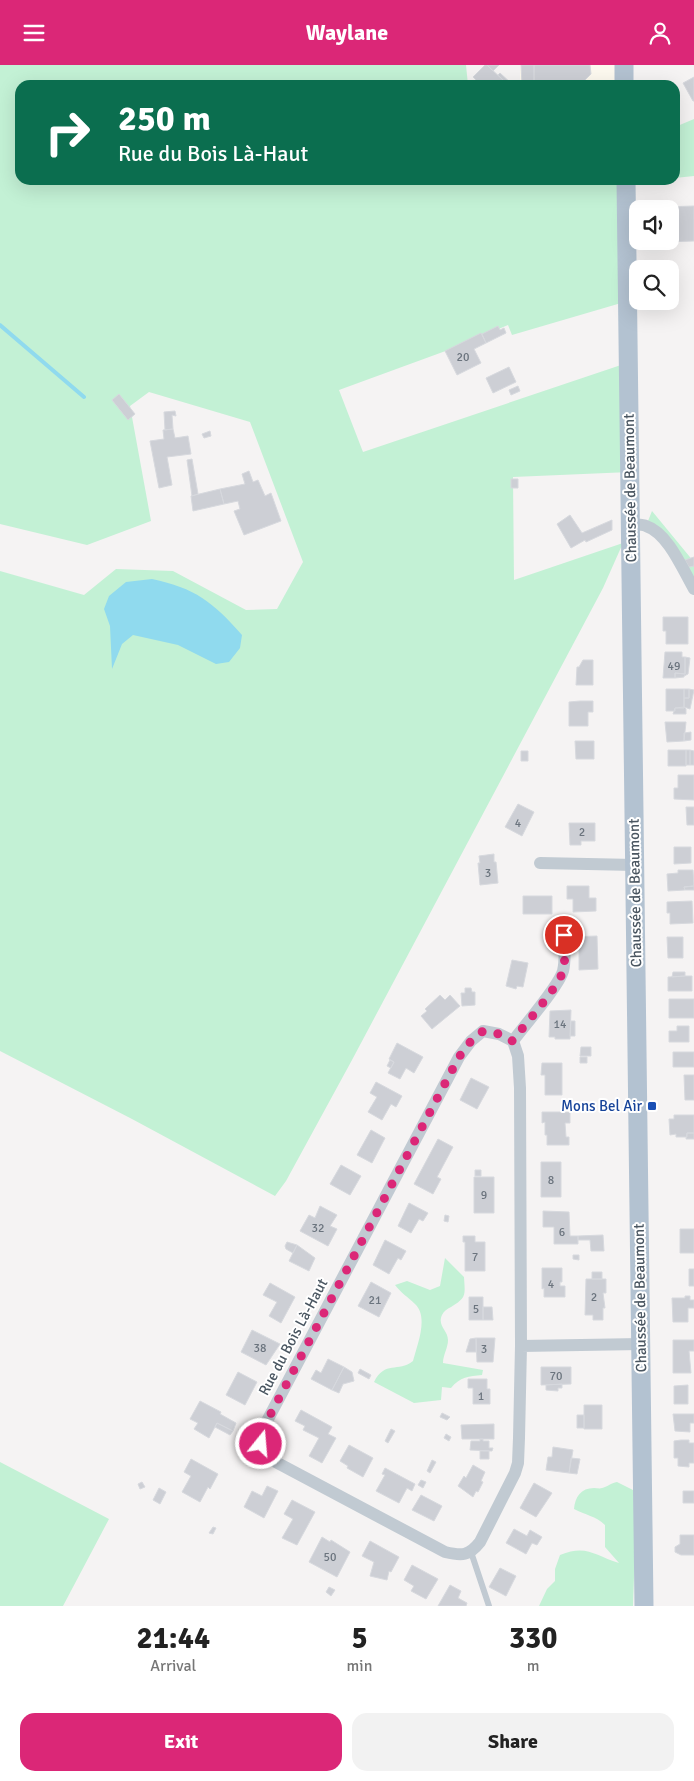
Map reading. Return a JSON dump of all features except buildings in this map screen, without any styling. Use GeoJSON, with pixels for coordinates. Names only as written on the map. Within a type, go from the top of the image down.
{"type":"FeatureCollection","features":[{"type":"Feature","properties":{"kind":"main road"},"geometry":{"type":"LineString","coordinates":[[624,65],[624,80]]}},
{"type":"Feature","properties":{"kind":"main road","name":"Chaussée de Beaumont"},"geometry":{"type":"LineString","coordinates":[[626,185],[644,1606]]}},
{"type":"Feature","properties":{"kind":"street"},"geometry":{"type":"LineString","coordinates":[[630,524],[646,526],[657,531],[668,544],[694,589]]}},
{"type":"Feature","properties":{"kind":"street"},"geometry":{"type":"LineString","coordinates":[[540,863],[635,865]]}},
{"type":"Feature","properties":{"kind":"street"},"geometry":{"type":"LineString","coordinates":[[471,1552],[480,1542],[516,1468],[519,1438],[521,1346],[520,1087],[518,1056],[512,1041],[563,973],[564,935]]}},
{"type":"Feature","properties":{"kind":"street","name":"Rue du Bois Là-Haut"},"geometry":{"type":"LineString","coordinates":[[471,1552],[459,1555],[446,1552],[434,1546],[270,1459],[263,1451],[261,1444],[267,1421],[459,1057],[471,1041],[483,1031],[499,1034],[512,1041]]}},
{"type":"Feature","properties":{"kind":"street"},"geometry":{"type":"LineString","coordinates":[[521,1346],[641,1344]]}},
{"type":"Feature","properties":{"kind":"lane"},"geometry":{"type":"LineString","coordinates":[[471,1552],[490,1606]]}},
{"type":"Feature","properties":{"kind":"shaded area"},"geometry":{"type":"Polygon","coordinates":[[[520,65],[624,65],[624,80],[520,80],[520,65]]]}},
{"type":"Feature","properties":{"kind":"green space"},"geometry":{"type":"Polygon","coordinates":[[[0,65],[466,65],[468,80],[15,80],[15,185],[626,185],[628,301],[512,335],[508,325],[451,349],[339,390],[363,452],[621,365],[630,472],[513,477],[514,580],[623,543],[603,588],[352,1060],[286,1181],[275,1196],[0,1051],[0,571],[84,595],[116,569],[173,571],[246,610],[277,609],[303,562],[250,422],[149,392],[130,406],[151,521],[87,545],[0,524],[0,65]]]}},
{"type":"Feature","properties":{"kind":"green space"},"geometry":{"type":"Polygon","coordinates":[[[694,119],[694,176],[680,177],[680,125],[694,119]]]}},
{"type":"Feature","properties":{"kind":"green space"},"geometry":{"type":"Polygon","coordinates":[[[652,511],[694,562],[694,589],[668,544],[646,526],[652,511]]]}},
{"type":"Feature","properties":{"kind":"green space"},"geometry":{"type":"Polygon","coordinates":[[[445,1258],[464,1277],[465,1288],[462,1298],[442,1315],[441,1322],[448,1337],[443,1363],[483,1370],[482,1375],[465,1378],[458,1381],[451,1388],[442,1387],[441,1400],[414,1403],[374,1382],[383,1371],[413,1361],[421,1331],[422,1324],[419,1310],[395,1285],[407,1281],[430,1290],[440,1286],[445,1258]]]}},
{"type":"Feature","properties":{"kind":"green space"},"geometry":{"type":"Polygon","coordinates":[[[0,1462],[109,1519],[63,1606],[0,1606],[0,1462]]]}},
{"type":"Feature","properties":{"kind":"green space"},"geometry":{"type":"Polygon","coordinates":[[[617,1482],[637,1492],[633,1606],[539,1606],[547,1589],[555,1581],[555,1569],[560,1555],[584,1551],[619,1563],[605,1547],[605,1525],[574,1509],[577,1497],[582,1491],[589,1488],[606,1487],[617,1482]]]}},
{"type":"Feature","properties":{"kind":"water"},"geometry":{"type":"Polygon","coordinates":[[[152,579],[192,592],[212,605],[232,623],[242,635],[240,648],[229,662],[216,664],[178,645],[133,635],[122,644],[112,669],[110,626],[104,609],[109,596],[126,582],[152,579]]]}},
{"type":"Feature","properties":{"kind":"waterway"},"geometry":{"type":"LineString","coordinates":[[0,325],[84,397]]}},
{"type":"Feature","properties":{"kind":"place","name":"Mons Bel Air"},"geometry":{"type":"Point","coordinates":[652,1106]}},
{"type":"Feature","properties":{"kind":"route"},"geometry":{"type":"LineString","coordinates":[[261,1444],[267,1421],[459,1057],[471,1041],[483,1031],[499,1034],[512,1041],[563,973],[564,935]]}}]}
